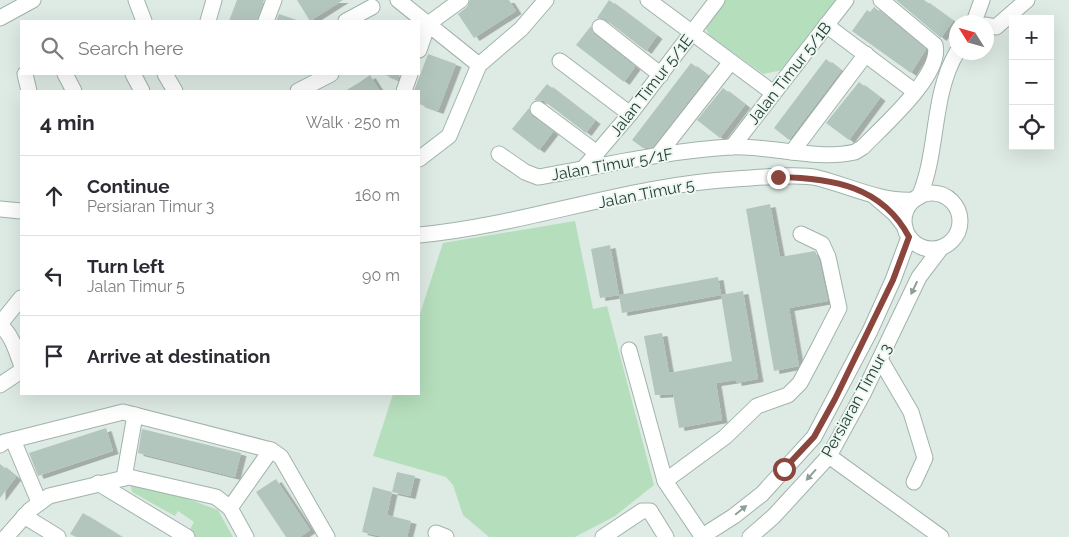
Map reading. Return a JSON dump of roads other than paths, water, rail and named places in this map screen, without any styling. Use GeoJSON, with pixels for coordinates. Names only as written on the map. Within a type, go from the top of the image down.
{"type":"FeatureCollection","features":[{"type":"Feature","properties":{"kind":"street"},"geometry":{"type":"LineString","coordinates":[[0,18],[33,0]]}},
{"type":"Feature","properties":{"kind":"street"},"geometry":{"type":"LineString","coordinates":[[136,0],[144,20]]}},
{"type":"Feature","properties":{"kind":"street"},"geometry":{"type":"LineString","coordinates":[[208,20],[214,0]]}},
{"type":"Feature","properties":{"kind":"street"},"geometry":{"type":"LineString","coordinates":[[266,20],[274,0]]}},
{"type":"Feature","properties":{"kind":"street"},"geometry":{"type":"LineString","coordinates":[[398,0],[479,65]]}},
{"type":"Feature","properties":{"kind":"street"},"geometry":{"type":"LineString","coordinates":[[420,47],[428,24],[461,0]]}},
{"type":"Feature","properties":{"kind":"street"},"geometry":{"type":"LineString","coordinates":[[420,157],[449,136],[479,65],[521,29],[546,0]]}},
{"type":"Feature","properties":{"kind":"street"},"geometry":{"type":"LineString","coordinates":[[648,0],[730,63],[772,92]]}},
{"type":"Feature","properties":{"kind":"street","name":"Jalan Timur 5/1E"},"geometry":{"type":"LineString","coordinates":[[583,170],[661,75],[717,0]]}},
{"type":"Feature","properties":{"kind":"street","name":"Jalan Timur 5/1B"},"geometry":{"type":"LineString","coordinates":[[732,147],[772,92],[846,0]]}},
{"type":"Feature","properties":{"kind":"street","name":"Jalan Timur 5/1F"},"geometry":{"type":"LineString","coordinates":[[500,154],[525,172],[538,177],[658,155],[732,147],[792,152],[856,152],[863,147],[924,82],[936,52],[935,45],[881,0]]}},
{"type":"Feature","properties":{"kind":"street"},"geometry":{"type":"LineString","coordinates":[[977,15],[982,0]]}},
{"type":"Feature","properties":{"kind":"street"},"geometry":{"type":"LineString","coordinates":[[994,27],[996,27],[1027,0]]}},
{"type":"Feature","properties":{"kind":"street"},"geometry":{"type":"LineString","coordinates":[[348,20],[372,10]]}},
{"type":"Feature","properties":{"kind":"street"},"geometry":{"type":"LineString","coordinates":[[826,25],[914,91]]}},
{"type":"Feature","properties":{"kind":"street"},"geometry":{"type":"LineString","coordinates":[[600,27],[661,75]]}},
{"type":"Feature","properties":{"kind":"street"},"geometry":{"type":"LineString","coordinates":[[792,152],[866,54]]}},
{"type":"Feature","properties":{"kind":"street"},"geometry":{"type":"LineString","coordinates":[[930,163],[942,189],[959,212],[959,230],[955,237],[942,248],[924,248],[907,232],[908,208],[916,199],[930,163],[938,110],[952,60]]}},
{"type":"Feature","properties":{"kind":"street"},"geometry":{"type":"LineString","coordinates":[[560,61],[630,114]]}},
{"type":"Feature","properties":{"kind":"street"},"geometry":{"type":"LineString","coordinates":[[658,155],[730,63]]}},
{"type":"Feature","properties":{"kind":"street"},"geometry":{"type":"LineString","coordinates":[[25,75],[28,90]]}},
{"type":"Feature","properties":{"kind":"street"},"geometry":{"type":"LineString","coordinates":[[66,75],[73,90]]}},
{"type":"Feature","properties":{"kind":"street"},"geometry":{"type":"LineString","coordinates":[[134,75],[141,90]]}},
{"type":"Feature","properties":{"kind":"street"},"geometry":{"type":"LineString","coordinates":[[166,75],[174,90]]}},
{"type":"Feature","properties":{"kind":"street"},"geometry":{"type":"LineString","coordinates":[[297,90],[305,75]]}},
{"type":"Feature","properties":{"kind":"street"},"geometry":{"type":"LineString","coordinates":[[299,90],[329,75]]}},
{"type":"Feature","properties":{"kind":"street"},"geometry":{"type":"LineString","coordinates":[[404,90],[410,75]]}},
{"type":"Feature","properties":{"kind":"street"},"geometry":{"type":"LineString","coordinates":[[538,109],[596,154]]}},
{"type":"Feature","properties":{"kind":"street","name":"Jalan Timur 5"},"geometry":{"type":"LineString","coordinates":[[420,235],[474,227],[677,185],[733,179],[816,178],[873,195],[916,199]]}},
{"type":"Feature","properties":{"kind":"street"},"geometry":{"type":"LineString","coordinates":[[916,199],[931,193],[949,198]]}},
{"type":"Feature","properties":{"kind":"street","name":"Jalan Timur 5"},"geometry":{"type":"LineString","coordinates":[[873,195],[895,214],[907,232]]}},
{"type":"Feature","properties":{"kind":"street"},"geometry":{"type":"LineString","coordinates":[[0,209],[20,211]]}},
{"type":"Feature","properties":{"kind":"street","name":"Persiaran Timur 3"},"geometry":{"type":"LineString","coordinates":[[701,537],[734,516],[762,494],[814,437],[870,331],[893,280],[907,232]]}},
{"type":"Feature","properties":{"kind":"street"},"geometry":{"type":"LineString","coordinates":[[665,481],[724,437],[757,406],[788,395],[800,383],[839,308],[828,257],[822,244],[801,234]]}},
{"type":"Feature","properties":{"kind":"street","name":"Persiaran Timur 3"},"geometry":{"type":"LineString","coordinates":[[750,537],[774,516],[829,456],[880,359],[919,277],[942,248]]}},
{"type":"Feature","properties":{"kind":"street"},"geometry":{"type":"LineString","coordinates":[[20,299],[0,325],[6,330],[13,342],[20,361]]}},
{"type":"Feature","properties":{"kind":"street"},"geometry":{"type":"LineString","coordinates":[[629,350],[665,481],[701,537]]}},
{"type":"Feature","properties":{"kind":"street"},"geometry":{"type":"LineString","coordinates":[[880,359],[911,412],[925,458],[914,482]]}},
{"type":"Feature","properties":{"kind":"street"},"geometry":{"type":"LineString","coordinates":[[0,385],[20,372]]}},
{"type":"Feature","properties":{"kind":"street"},"geometry":{"type":"LineString","coordinates":[[38,502],[7,443],[116,412],[135,415],[271,450],[281,457],[326,537]]}},
{"type":"Feature","properties":{"kind":"street"},"geometry":{"type":"LineString","coordinates":[[124,478],[135,415]]}},
{"type":"Feature","properties":{"kind":"street"},"geometry":{"type":"LineString","coordinates":[[230,508],[271,450]]}},
{"type":"Feature","properties":{"kind":"street"},"geometry":{"type":"LineString","coordinates":[[829,456],[941,537]]}},
{"type":"Feature","properties":{"kind":"street"},"geometry":{"type":"LineString","coordinates":[[6,537],[38,502],[59,492],[124,478],[138,478],[216,497],[230,508],[246,537]]}},
{"type":"Feature","properties":{"kind":"street"},"geometry":{"type":"LineString","coordinates":[[98,483],[187,537]]}},
{"type":"Feature","properties":{"kind":"street"},"geometry":{"type":"LineString","coordinates":[[603,537],[642,511],[650,511],[666,537]]}},
{"type":"Feature","properties":{"kind":"street"},"geometry":{"type":"LineString","coordinates":[[24,516],[58,537]]}}]}
